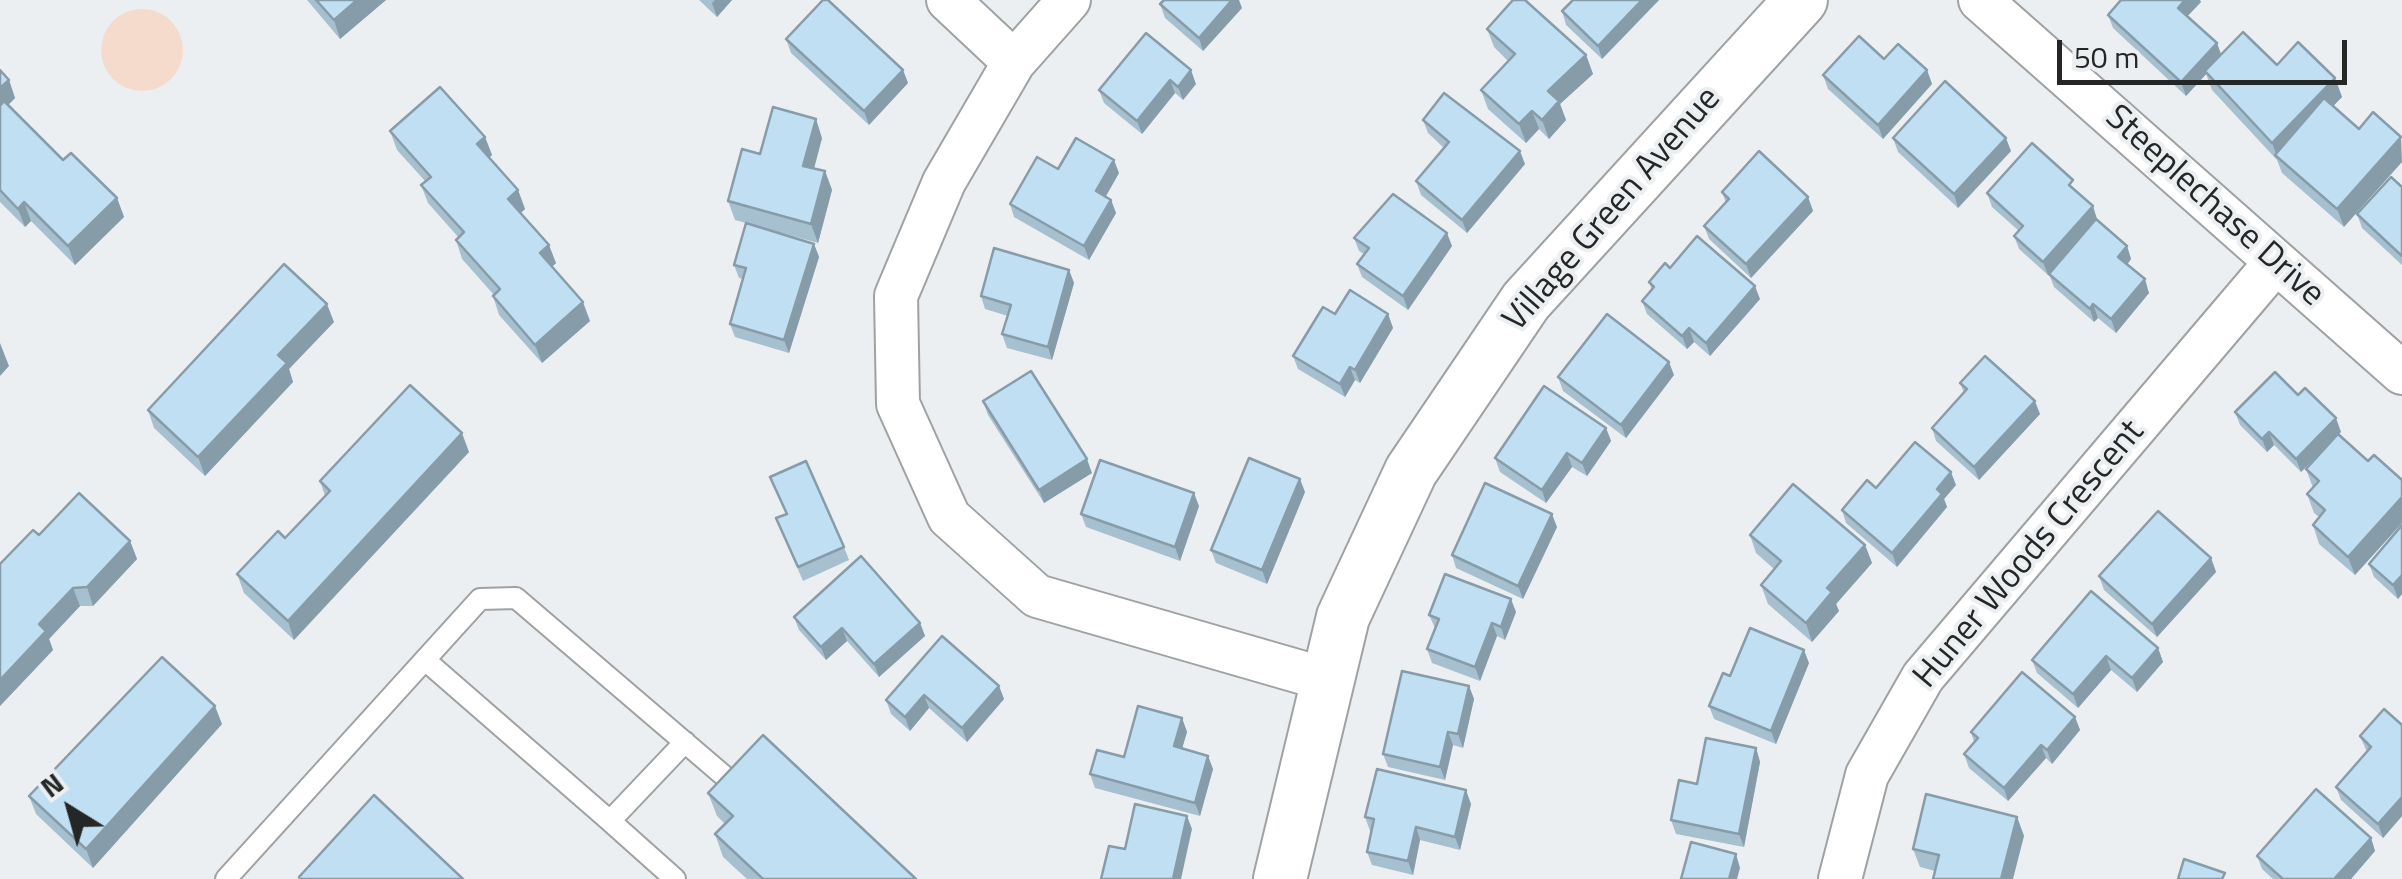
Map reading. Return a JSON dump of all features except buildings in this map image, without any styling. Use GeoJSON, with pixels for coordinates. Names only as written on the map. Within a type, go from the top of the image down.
{"type":"FeatureCollection","features":[{"type":"Feature","properties":{"kind":"street"},"geometry":{"type":"LineString","coordinates":[[948,0],[1014,62]]}},
{"type":"Feature","properties":{"kind":"street"},"geometry":{"type":"LineString","coordinates":[[1069,0],[1014,62],[944,182],[896,296],[898,404],[949,516],[1037,596],[1328,680]]}},
{"type":"Feature","properties":{"kind":"street","name":"Village Green Avenue"},"geometry":{"type":"LineString","coordinates":[[1280,879],[1343,617],[1411,471],[1526,301],[1800,0]]}},
{"type":"Feature","properties":{"kind":"street","name":"Steeplechase Drive"},"geometry":{"type":"LineString","coordinates":[[1980,0],[2402,374]]}},
{"type":"Feature","properties":{"kind":"street","name":"Huner Woods Crescent"},"geometry":{"type":"LineString","coordinates":[[1840,879],[1867,774],[1923,677],[2276,262]]}},
{"type":"Feature","properties":{"kind":"lane"},"geometry":{"type":"LineString","coordinates":[[226,879],[480,600],[516,598],[724,775]]}},
{"type":"Feature","properties":{"kind":"lane"},"geometry":{"type":"LineString","coordinates":[[425,660],[675,879]]}},
{"type":"Feature","properties":{"kind":"lane"},"geometry":{"type":"LineString","coordinates":[[610,821],[684,742]]}},
{"type":"Feature","properties":{"kind":"shaded area"},"geometry":{"type":"Polygon","coordinates":[[[142,9],[158,12],[171,21],[180,34],[180,66],[171,79],[158,88],[142,91],[126,88],[113,79],[104,66],[101,50],[104,34],[113,21],[126,12],[142,9]]]}}]}
